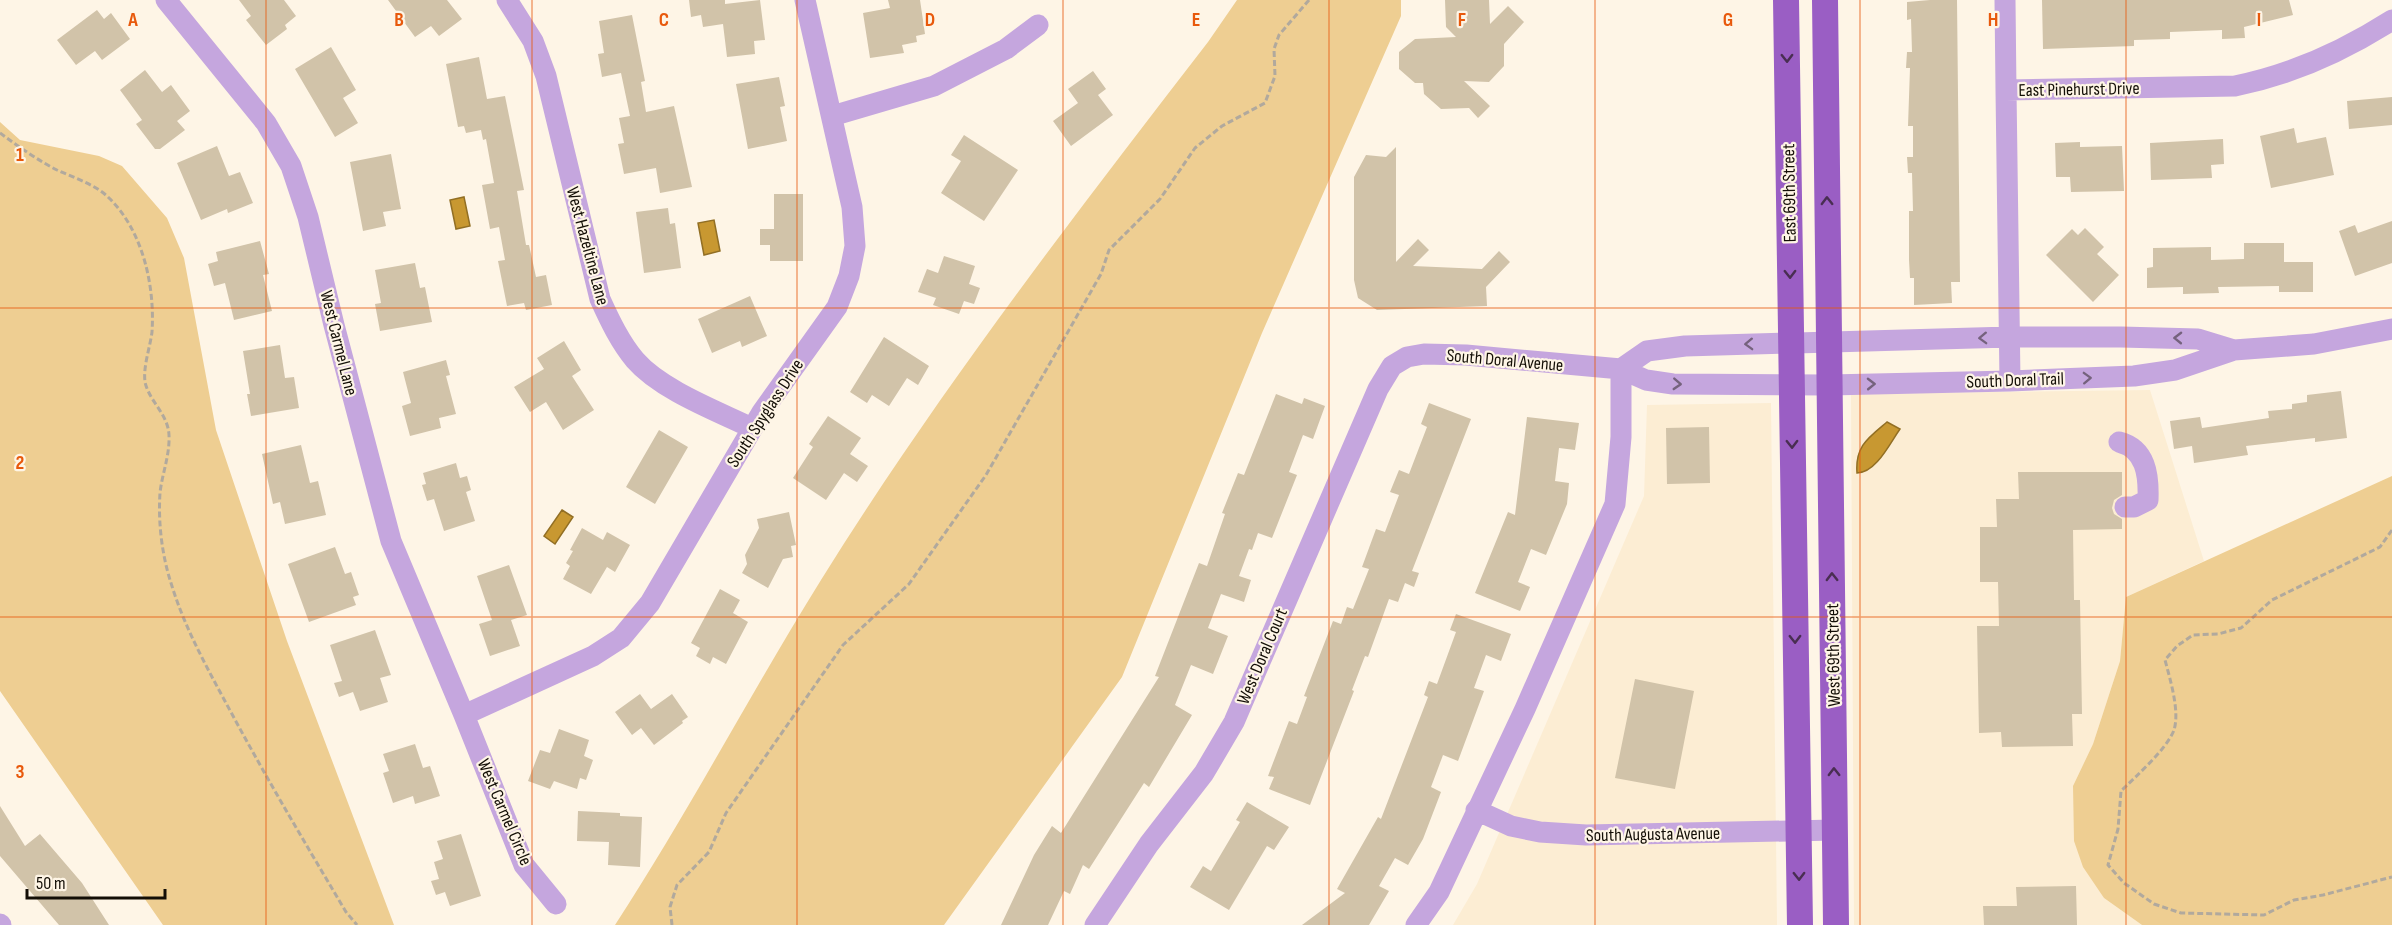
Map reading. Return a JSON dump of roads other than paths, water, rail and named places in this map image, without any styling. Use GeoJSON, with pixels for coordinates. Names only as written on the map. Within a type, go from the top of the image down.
{"type":"FeatureCollection","features":[{"type":"Feature","properties":{"kind":"main road","name":"East 69th Street"},"geometry":{"type":"LineString","coordinates":[[1786,0],[1792,386]]}},
{"type":"Feature","properties":{"kind":"main road"},"geometry":{"type":"LineString","coordinates":[[1824,0],[1829,385]]}},
{"type":"Feature","properties":{"kind":"main road","name":"West 69th Street"},"geometry":{"type":"LineString","coordinates":[[1829,385],[1836,925]]}},
{"type":"Feature","properties":{"kind":"main road","name":"West 69th Street"},"geometry":{"type":"LineString","coordinates":[[1792,386],[1800,925]]}},
{"type":"Feature","properties":{"kind":"street","name":"West Carmel Lane"},"geometry":{"type":"LineString","coordinates":[[166,0],[266,123],[291,166],[308,217],[391,541],[464,715]]}},
{"type":"Feature","properties":{"kind":"street","name":"West Hazeltine Lane"},"geometry":{"type":"LineString","coordinates":[[507,0],[533,41],[546,76],[600,299],[614,330],[636,361],[670,387],[752,428]]}},
{"type":"Feature","properties":{"kind":"street","name":"South Spyglass Drive"},"geometry":{"type":"LineString","coordinates":[[464,715],[593,656],[621,638],[650,603],[752,428],[837,307],[849,276],[855,246],[852,207],[806,0]]}},
{"type":"Feature","properties":{"kind":"street"},"geometry":{"type":"LineString","coordinates":[[2005,0],[2006,90]]}},
{"type":"Feature","properties":{"kind":"street","name":"East Pinehurst Drive"},"geometry":{"type":"LineString","coordinates":[[2010,381],[2006,90],[2235,86],[2279,75],[2370,34],[2392,20]]}},
{"type":"Feature","properties":{"kind":"street"},"geometry":{"type":"LineString","coordinates":[[832,116],[934,86],[1006,49],[1038,25]]}},
{"type":"Feature","properties":{"kind":"street","name":"South Doral Trail"},"geometry":{"type":"LineString","coordinates":[[1792,386],[2134,376],[2175,370],[2235,350],[2314,344],[2392,329]]}},
{"type":"Feature","properties":{"kind":"street","name":"South Doral Trail"},"geometry":{"type":"LineString","coordinates":[[1829,342],[2010,337],[2198,339],[2235,350]]}},
{"type":"Feature","properties":{"kind":"street"},"geometry":{"type":"LineString","coordinates":[[1416,925],[1439,892],[1525,709],[1615,504],[1621,437],[1621,369],[1647,351],[1685,346],[1829,342]]}},
{"type":"Feature","properties":{"kind":"street","name":"South Doral Avenue"},"geometry":{"type":"LineString","coordinates":[[1392,366],[1407,357],[1424,354],[1466,355],[1621,369],[1646,380],[1673,384],[1792,386]]}},
{"type":"Feature","properties":{"kind":"street","name":"West Doral Court"},"geometry":{"type":"LineString","coordinates":[[1095,925],[1149,844],[1204,773],[1234,722],[1378,389],[1392,366]]}},
{"type":"Feature","properties":{"kind":"street"},"geometry":{"type":"LineString","coordinates":[[2119,442],[2131,445],[2147,467],[2148,500],[2134,507],[2125,507]]}},
{"type":"Feature","properties":{"kind":"street","name":"West Carmel Circle"},"geometry":{"type":"LineString","coordinates":[[464,715],[524,865],[556,903]]}},
{"type":"Feature","properties":{"kind":"street","name":"South Augusta Avenue"},"geometry":{"type":"LineString","coordinates":[[1476,810],[1511,826],[1540,832],[1586,835],[1835,830]]}}]}
